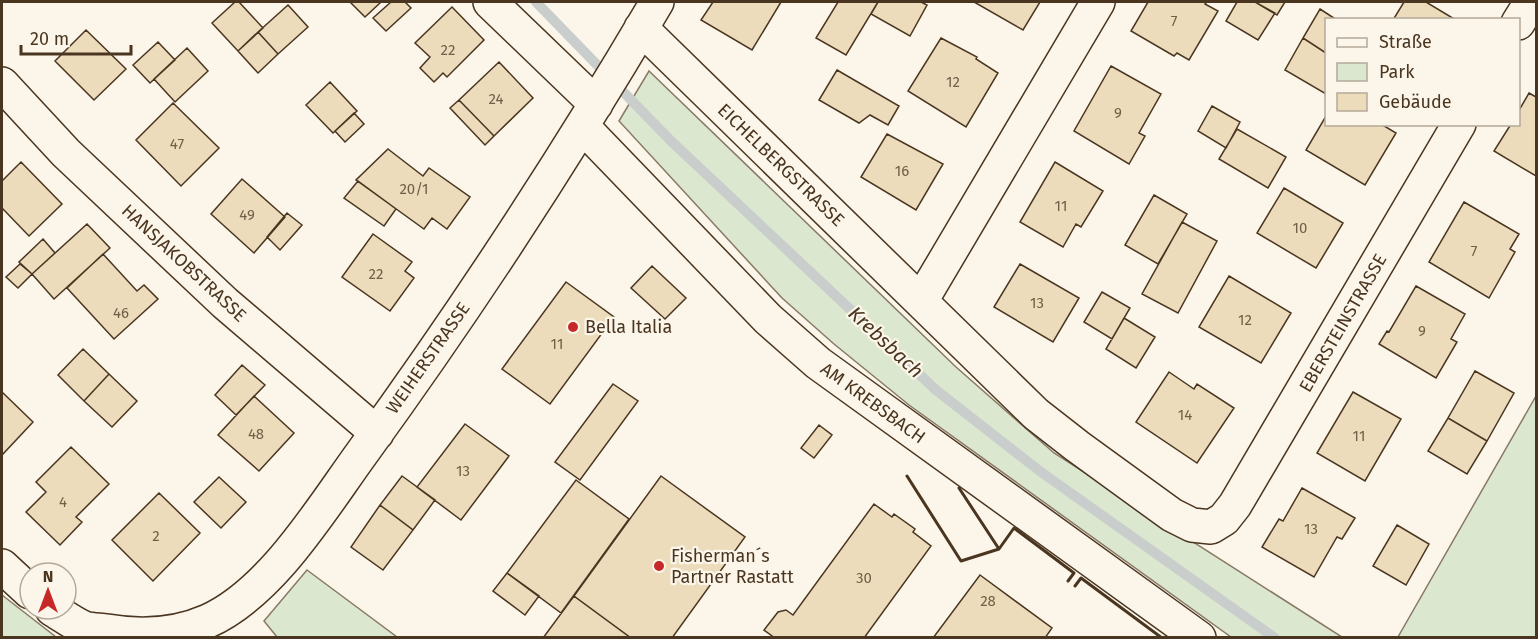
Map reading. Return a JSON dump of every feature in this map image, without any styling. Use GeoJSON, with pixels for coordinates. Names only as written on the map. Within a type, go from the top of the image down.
{"type":"FeatureCollection","features":[{"type":"Feature","properties":{"kind":"street","name":"AM KREBSBACH"},"geometry":{"type":"LineString","coordinates":[[490,2],[600,98],[768,319],[818,363],[1199,638]]}},
{"type":"Feature","properties":{"kind":"street"},"geometry":{"type":"LineString","coordinates":[[921,301],[1098,2]]}},
{"type":"Feature","properties":{"kind":"street"},"geometry":{"type":"LineString","coordinates":[[1520,20],[1531,2]]}},
{"type":"Feature","properties":{"kind":"street","name":"WEIHERSTRASSE"},"geometry":{"type":"LineString","coordinates":[[73,621],[85,628],[132,635],[176,632],[209,621],[237,603],[265,579],[289,553],[487,274],[600,98],[649,15]]}},
{"type":"Feature","properties":{"kind":"street","name":"EICHELBERGSTRASSE"},"geometry":{"type":"LineString","coordinates":[[649,15],[921,301],[1036,414],[1172,514],[1192,525],[1211,527],[1224,519]]}},
{"type":"Feature","properties":{"kind":"street","name":"HANSJAKOBSTRASSE"},"geometry":{"type":"LineString","coordinates":[[2,84],[66,153],[225,303],[376,433]]}},
{"type":"Feature","properties":{"kind":"street","name":"EBERSTEINSTRASSE"},"geometry":{"type":"LineString","coordinates":[[1224,519],[1241,496],[1458,126]]}},
{"type":"Feature","properties":{"kind":"street"},"geometry":{"type":"LineString","coordinates":[[2,566],[18,581]]}},
{"type":"Feature","properties":{"kind":"green space"},"geometry":{"type":"Polygon","coordinates":[[[649,71],[956,367],[1054,453],[1342,637],[1231,637],[909,405],[834,344],[782,298],[619,121],[649,71]]]}},
{"type":"Feature","properties":{"kind":"green space"},"geometry":{"type":"Polygon","coordinates":[[[1536,396],[1536,637],[1398,637],[1536,396]]]}},
{"type":"Feature","properties":{"kind":"green space"},"geometry":{"type":"Polygon","coordinates":[[[307,570],[397,637],[277,637],[264,621],[307,570]]]}},
{"type":"Feature","properties":{"kind":"green space"},"geometry":{"type":"Polygon","coordinates":[[[2,595],[18,607],[18,621],[35,621],[56,637],[2,637],[2,595]]]}},
{"type":"Feature","properties":{"kind":"building"},"geometry":{"type":"Polygon","coordinates":[[[235,2],[239,2],[263,28],[238,51],[212,23],[235,2]]]}},
{"type":"Feature","properties":{"kind":"building"},"geometry":{"type":"Polygon","coordinates":[[[350,2],[381,2],[365,17],[350,2]]]}},
{"type":"Feature","properties":{"kind":"building"},"geometry":{"type":"Polygon","coordinates":[[[391,2],[405,2],[411,8],[386,31],[373,18],[391,2]]]}},
{"type":"Feature","properties":{"kind":"building"},"geometry":{"type":"Polygon","coordinates":[[[713,2],[781,2],[752,50],[701,20],[713,2]]]}},
{"type":"Feature","properties":{"kind":"building"},"geometry":{"type":"Polygon","coordinates":[[[838,2],[878,2],[846,55],[816,38],[838,2]]]}},
{"type":"Feature","properties":{"kind":"building"},"geometry":{"type":"Polygon","coordinates":[[[878,2],[921,2],[927,5],[910,36],[871,14],[878,2]]]}},
{"type":"Feature","properties":{"kind":"building"},"geometry":{"type":"Polygon","coordinates":[[[974,2],[1040,2],[1023,30],[974,2]]]}},
{"type":"Feature","properties":{"kind":"building"},"geometry":{"type":"Polygon","coordinates":[[[1148,2],[1207,2],[1205,4],[1218,11],[1189,60],[1177,53],[1174,56],[1131,31],[1148,2]]]}},
{"type":"Feature","properties":{"kind":"building"},"geometry":{"type":"Polygon","coordinates":[[[1237,2],[1255,2],[1275,13],[1258,40],[1226,21],[1237,2]]]}},
{"type":"Feature","properties":{"kind":"building"},"geometry":{"type":"Polygon","coordinates":[[[1255,2],[1285,2],[1277,15],[1255,2]]]}},
{"type":"Feature","properties":{"kind":"building"},"geometry":{"type":"Polygon","coordinates":[[[1404,2],[1426,2],[1453,18],[1394,18],[1404,2]]]}},
{"type":"Feature","properties":{"kind":"building"},"geometry":{"type":"Polygon","coordinates":[[[288,5],[308,27],[278,54],[258,32],[288,5]]]}},
{"type":"Feature","properties":{"kind":"building"},"geometry":{"type":"Polygon","coordinates":[[[452,7],[484,40],[447,77],[443,73],[434,82],[420,68],[430,57],[415,43],[452,7]]]}},
{"type":"Feature","properties":{"kind":"building"},"geometry":{"type":"Polygon","coordinates":[[[1320,9],[1334,18],[1325,18],[1325,52],[1303,38],[1320,9]]]}},
{"type":"Feature","properties":{"kind":"building"},"geometry":{"type":"Polygon","coordinates":[[[86,30],[126,69],[94,100],[55,61],[86,30]]]}},
{"type":"Feature","properties":{"kind":"building"},"geometry":{"type":"Polygon","coordinates":[[[258,32],[278,54],[258,73],[238,51],[258,32]]]}},
{"type":"Feature","properties":{"kind":"building"},"geometry":{"type":"Polygon","coordinates":[[[941,38],[977,57],[976,59],[998,73],[966,127],[908,91],[941,38]]]}},
{"type":"Feature","properties":{"kind":"building"},"geometry":{"type":"Polygon","coordinates":[[[1303,38],[1325,52],[1325,93],[1285,70],[1303,38]]]}},
{"type":"Feature","properties":{"kind":"building"},"geometry":{"type":"Polygon","coordinates":[[[158,42],[175,60],[150,83],[133,65],[158,42]]]}},
{"type":"Feature","properties":{"kind":"building"},"geometry":{"type":"Polygon","coordinates":[[[187,48],[208,71],[175,102],[154,79],[187,48]]]}},
{"type":"Feature","properties":{"kind":"building"},"geometry":{"type":"Polygon","coordinates":[[[499,62],[533,98],[494,136],[459,100],[499,62]]]}},
{"type":"Feature","properties":{"kind":"building"},"geometry":{"type":"Polygon","coordinates":[[[1111,66],[1161,94],[1139,133],[1145,136],[1129,164],[1074,131],[1111,66]]]}},
{"type":"Feature","properties":{"kind":"building"},"geometry":{"type":"Polygon","coordinates":[[[837,70],[899,106],[888,125],[870,115],[859,123],[819,100],[837,70]]]}},
{"type":"Feature","properties":{"kind":"building"},"geometry":{"type":"Polygon","coordinates":[[[330,82],[357,111],[333,133],[306,105],[330,82]]]}},
{"type":"Feature","properties":{"kind":"building"},"geometry":{"type":"Polygon","coordinates":[[[1529,93],[1536,97],[1536,176],[1494,151],[1510,126],[1520,126],[1520,109],[1529,93]]]}},
{"type":"Feature","properties":{"kind":"building"},"geometry":{"type":"Polygon","coordinates":[[[459,100],[494,136],[485,145],[450,108],[459,100]]]}},
{"type":"Feature","properties":{"kind":"building"},"geometry":{"type":"Polygon","coordinates":[[[173,103],[219,148],[181,186],[136,140],[173,103]]]}},
{"type":"Feature","properties":{"kind":"building"},"geometry":{"type":"Polygon","coordinates":[[[1212,106],[1240,122],[1226,148],[1198,131],[1212,106]]]}},
{"type":"Feature","properties":{"kind":"building"},"geometry":{"type":"Polygon","coordinates":[[[354,113],[364,124],[345,142],[335,131],[354,113]]]}},
{"type":"Feature","properties":{"kind":"building"},"geometry":{"type":"Polygon","coordinates":[[[1325,118],[1325,126],[1384,126],[1396,133],[1365,185],[1306,150],[1325,118]]]}},
{"type":"Feature","properties":{"kind":"building"},"geometry":{"type":"Polygon","coordinates":[[[1237,129],[1286,157],[1268,188],[1219,159],[1237,129]]]}},
{"type":"Feature","properties":{"kind":"building"},"geometry":{"type":"Polygon","coordinates":[[[887,134],[943,164],[916,210],[861,177],[887,134]]]}},
{"type":"Feature","properties":{"kind":"building"},"geometry":{"type":"Polygon","coordinates":[[[388,149],[423,176],[429,168],[470,197],[447,229],[432,218],[424,229],[356,180],[388,149]]]}},
{"type":"Feature","properties":{"kind":"building"},"geometry":{"type":"Polygon","coordinates":[[[21,162],[62,204],[29,236],[2,208],[2,181],[21,162]]]}},
{"type":"Feature","properties":{"kind":"building"},"geometry":{"type":"Polygon","coordinates":[[[1055,162],[1103,191],[1081,227],[1076,224],[1063,247],[1020,222],[1055,162]]]}},
{"type":"Feature","properties":{"kind":"building"},"geometry":{"type":"Polygon","coordinates":[[[242,179],[285,217],[254,253],[211,214],[242,179]]]}},
{"type":"Feature","properties":{"kind":"building"},"geometry":{"type":"Polygon","coordinates":[[[358,181],[396,209],[384,226],[344,198],[358,181]]]}},
{"type":"Feature","properties":{"kind":"building"},"geometry":{"type":"Polygon","coordinates":[[[1284,188],[1343,223],[1316,268],[1257,233],[1284,188]]]}},
{"type":"Feature","properties":{"kind":"building"},"geometry":{"type":"Polygon","coordinates":[[[1154,195],[1187,214],[1158,264],[1125,245],[1154,195]]]}},
{"type":"Feature","properties":{"kind":"building"},"geometry":{"type":"Polygon","coordinates":[[[1464,202],[1519,234],[1510,249],[1515,252],[1489,298],[1429,262],[1464,202]]]}},
{"type":"Feature","properties":{"kind":"building"},"geometry":{"type":"Polygon","coordinates":[[[287,213],[302,225],[280,250],[267,237],[287,213]]]}},
{"type":"Feature","properties":{"kind":"building"},"geometry":{"type":"Polygon","coordinates":[[[1182,222],[1217,241],[1178,313],[1142,294],[1182,222]]]}},
{"type":"Feature","properties":{"kind":"building"},"geometry":{"type":"Polygon","coordinates":[[[87,224],[110,248],[54,299],[32,274],[87,224]]]}},
{"type":"Feature","properties":{"kind":"building"},"geometry":{"type":"Polygon","coordinates":[[[373,234],[412,262],[405,271],[414,278],[390,311],[342,277],[373,234]]]}},
{"type":"Feature","properties":{"kind":"building"},"geometry":{"type":"Polygon","coordinates":[[[43,239],[55,253],[32,274],[19,262],[43,239]]]}},
{"type":"Feature","properties":{"kind":"building"},"geometry":{"type":"Polygon","coordinates":[[[103,254],[137,291],[144,285],[158,299],[114,339],[67,288],[103,254]]]}},
{"type":"Feature","properties":{"kind":"building"},"geometry":{"type":"Polygon","coordinates":[[[20,264],[32,274],[18,288],[6,277],[20,264]]]}},
{"type":"Feature","properties":{"kind":"building"},"geometry":{"type":"Polygon","coordinates":[[[1020,264],[1079,298],[1053,342],[994,307],[1020,264]]]}},
{"type":"Feature","properties":{"kind":"building"},"geometry":{"type":"Polygon","coordinates":[[[652,266],[686,298],[665,319],[631,288],[652,266]]]}},
{"type":"Feature","properties":{"kind":"building"},"geometry":{"type":"Polygon","coordinates":[[[1229,276],[1291,313],[1261,363],[1199,327],[1229,276]]]}},
{"type":"Feature","properties":{"kind":"building"},"geometry":{"type":"Polygon","coordinates":[[[566,282],[614,317],[550,404],[502,369],[566,282]]]}},
{"type":"Feature","properties":{"kind":"building"},"geometry":{"type":"Polygon","coordinates":[[[1416,286],[1465,314],[1451,339],[1457,342],[1436,378],[1379,344],[1387,331],[1389,332],[1416,286]]]}},
{"type":"Feature","properties":{"kind":"building"},"geometry":{"type":"Polygon","coordinates":[[[1102,292],[1130,308],[1112,339],[1084,322],[1102,292]]]}},
{"type":"Feature","properties":{"kind":"building"},"geometry":{"type":"Polygon","coordinates":[[[1124,318],[1155,337],[1136,368],[1106,349],[1124,318]]]}},
{"type":"Feature","properties":{"kind":"building"},"geometry":{"type":"Polygon","coordinates":[[[83,349],[109,374],[84,401],[58,375],[83,349]]]}},
{"type":"Feature","properties":{"kind":"building"},"geometry":{"type":"Polygon","coordinates":[[[242,365],[265,385],[236,415],[215,395],[242,365]]]}},
{"type":"Feature","properties":{"kind":"building"},"geometry":{"type":"Polygon","coordinates":[[[1475,371],[1514,393],[1487,441],[1448,418],[1475,371]]]}},
{"type":"Feature","properties":{"kind":"building"},"geometry":{"type":"Polygon","coordinates":[[[1169,372],[1194,389],[1197,384],[1234,408],[1197,463],[1136,422],[1169,372]]]}},
{"type":"Feature","properties":{"kind":"building"},"geometry":{"type":"Polygon","coordinates":[[[109,374],[137,401],[112,427],[84,401],[109,374]]]}},
{"type":"Feature","properties":{"kind":"building"},"geometry":{"type":"Polygon","coordinates":[[[613,384],[638,401],[580,480],[555,462],[613,384]]]}},
{"type":"Feature","properties":{"kind":"building"},"geometry":{"type":"Polygon","coordinates":[[[2,392],[33,422],[2,455],[2,392]]]}},
{"type":"Feature","properties":{"kind":"building"},"geometry":{"type":"Polygon","coordinates":[[[1353,392],[1401,419],[1365,481],[1317,453],[1353,392]]]}},
{"type":"Feature","properties":{"kind":"building"},"geometry":{"type":"Polygon","coordinates":[[[254,396],[294,433],[259,471],[218,435],[254,396]]]}},
{"type":"Feature","properties":{"kind":"building"},"geometry":{"type":"Polygon","coordinates":[[[1448,418],[1487,441],[1467,474],[1428,451],[1448,418]]]}},
{"type":"Feature","properties":{"kind":"building"},"geometry":{"type":"Polygon","coordinates":[[[465,424],[509,456],[461,520],[417,487],[465,424]]]}},
{"type":"Feature","properties":{"kind":"building"},"geometry":{"type":"Polygon","coordinates":[[[819,425],[832,435],[814,458],[801,448],[819,425]]]}},
{"type":"Feature","properties":{"kind":"building"},"geometry":{"type":"Polygon","coordinates":[[[71,447],[109,484],[76,517],[82,522],[60,545],[26,512],[46,492],[36,482],[71,447]]]}},
{"type":"Feature","properties":{"kind":"building"},"geometry":{"type":"Polygon","coordinates":[[[402,476],[435,500],[413,530],[380,505],[402,476]]]}},
{"type":"Feature","properties":{"kind":"building","name":"Fisherman´s Partner Rastatt"},"geometry":{"type":"Polygon","coordinates":[[[661,476],[745,537],[672,638],[631,638],[574,596],[661,476]]]}},
{"type":"Feature","properties":{"kind":"building"},"geometry":{"type":"Polygon","coordinates":[[[219,477],[246,502],[221,528],[194,502],[219,477]]]}},
{"type":"Feature","properties":{"kind":"building"},"geometry":{"type":"Polygon","coordinates":[[[576,480],[629,519],[561,613],[507,573],[576,480]]]}},
{"type":"Feature","properties":{"kind":"building"},"geometry":{"type":"Polygon","coordinates":[[[1302,488],[1355,518],[1342,539],[1337,537],[1314,577],[1262,547],[1279,519],[1283,521],[1302,488]]]}},
{"type":"Feature","properties":{"kind":"building"},"geometry":{"type":"Polygon","coordinates":[[[159,493],[200,533],[153,581],[112,540],[159,493]]]}},
{"type":"Feature","properties":{"kind":"building"},"geometry":{"type":"Polygon","coordinates":[[[874,504],[892,517],[894,514],[915,529],[913,532],[931,546],[864,638],[775,638],[764,630],[778,612],[786,610],[793,615],[874,504]]]}},
{"type":"Feature","properties":{"kind":"building"},"geometry":{"type":"Polygon","coordinates":[[[380,505],[413,530],[383,570],[351,547],[380,505]]]}},
{"type":"Feature","properties":{"kind":"building"},"geometry":{"type":"Polygon","coordinates":[[[1397,525],[1429,544],[1406,585],[1373,566],[1397,525]]]}},
{"type":"Feature","properties":{"kind":"building"},"geometry":{"type":"Polygon","coordinates":[[[507,573],[539,596],[525,615],[493,591],[507,573]]]}},
{"type":"Feature","properties":{"kind":"building"},"geometry":{"type":"Polygon","coordinates":[[[980,575],[1052,628],[1045,638],[933,638],[980,575]]]}},
{"type":"Feature","properties":{"kind":"building"},"geometry":{"type":"Polygon","coordinates":[[[574,596],[631,638],[543,638],[574,596]]]}},
{"type":"Feature","properties":{"kind":"waterway","name":"Krebsbach"},"geometry":{"type":"LineString","coordinates":[[536,2],[671,141],[936,390],[1041,472],[1275,638]]}},
{"type":"Feature","properties":{"kind":"wall"},"geometry":{"type":"LineString","coordinates":[[907,476],[961,561],[999,549],[1014,528],[1074,573],[1068,581]]}},
{"type":"Feature","properties":{"kind":"wall"},"geometry":{"type":"LineString","coordinates":[[959,488],[999,549]]}},
{"type":"Feature","properties":{"kind":"wall"},"geometry":{"type":"LineString","coordinates":[[1075,586],[1081,578],[1162,638]]}},
{"type":"Feature","properties":{"kind":"place","name":"Bella Italia"},"geometry":{"type":"Point","coordinates":[573,327]}},
{"type":"Feature","properties":{"kind":"place","name":"Fisherman´s Partner Rastatt"},"geometry":{"type":"Point","coordinates":[659,566]}}]}
